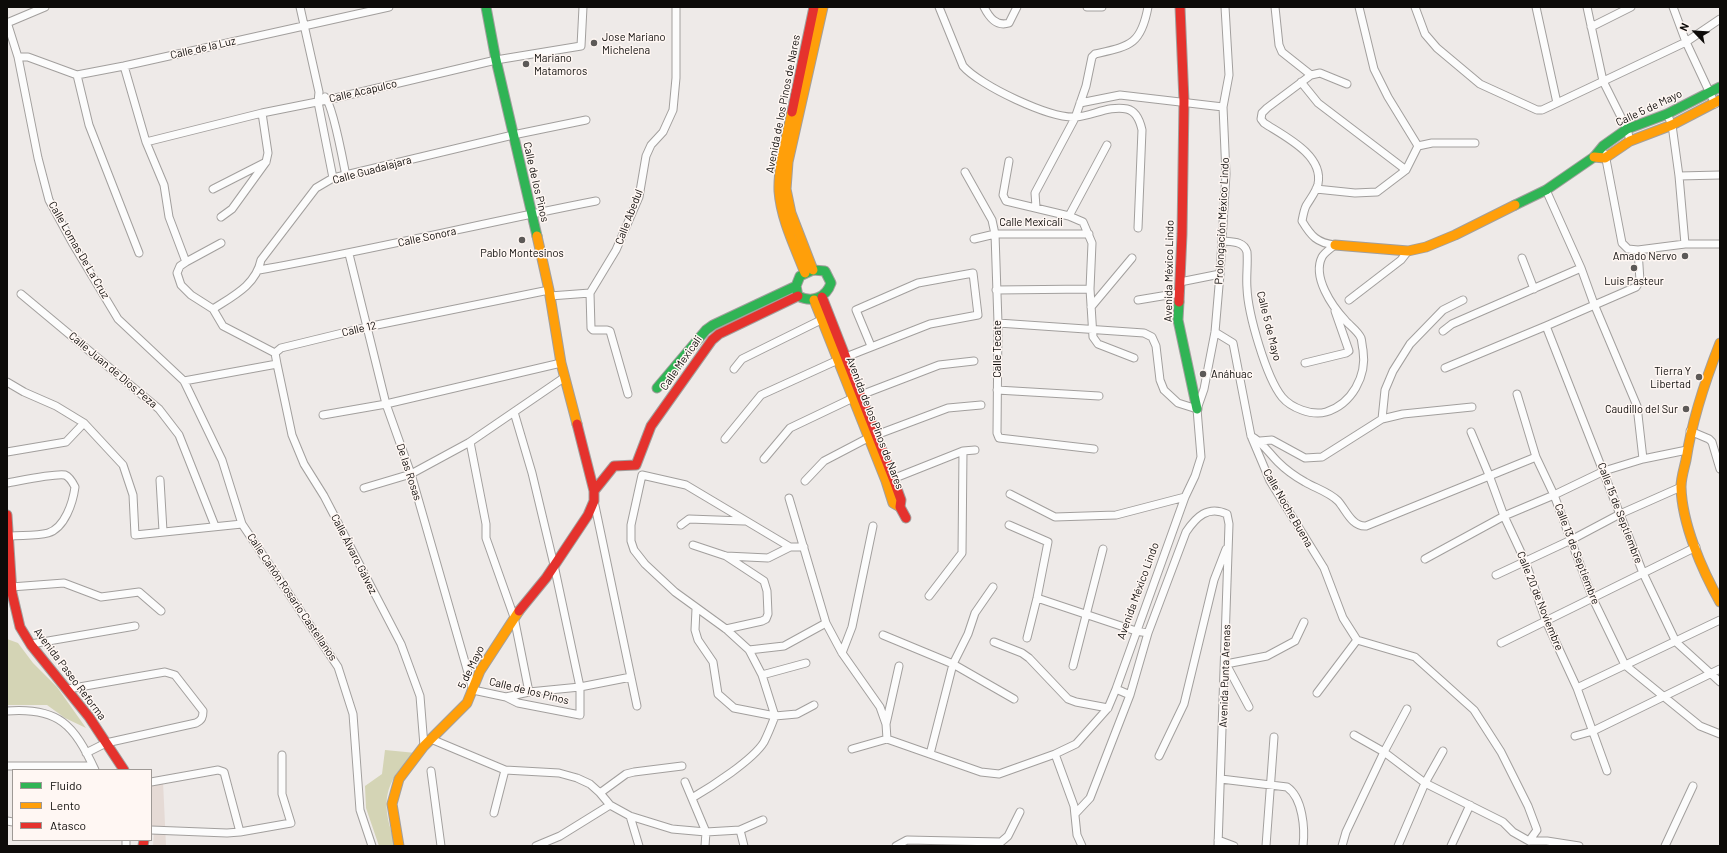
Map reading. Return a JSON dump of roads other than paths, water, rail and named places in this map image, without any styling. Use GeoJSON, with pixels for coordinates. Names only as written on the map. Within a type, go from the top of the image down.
{"type":"FeatureCollection","features":[{"type":"Feature","properties":{"kind":"street"},"geometry":{"type":"LineString","coordinates":[[7,22],[45,7]]}},
{"type":"Feature","properties":{"kind":"street"},"geometry":{"type":"LineString","coordinates":[[300,7],[319,92],[318,102],[333,178]]}},
{"type":"Feature","properties":{"kind":"street","name":"Calle de la Luz"},"geometry":{"type":"LineString","coordinates":[[77,75],[124,66],[389,7]]}},
{"type":"Feature","properties":{"kind":"street","name":"Calle de los Pinos"},"geometry":{"type":"LineString","coordinates":[[486,7],[496,60],[549,293],[561,363],[594,491],[594,501]]}},
{"type":"Feature","properties":{"kind":"street","name":"Calle Acapulco"},"geometry":{"type":"LineString","coordinates":[[146,142],[262,113],[327,100],[496,60],[581,46],[583,7]]}},
{"type":"Feature","properties":{"kind":"street","name":"Calle Abedul"},"geometry":{"type":"LineString","coordinates":[[590,293],[616,250],[639,197],[646,156],[651,145],[663,132],[673,110],[676,78],[676,7]]}},
{"type":"Feature","properties":{"kind":"street","name":"Avenida de los Pinos de Nares"},"geometry":{"type":"LineString","coordinates":[[809,271],[786,213],[779,190],[796,110],[814,7]]}},
{"type":"Feature","properties":{"kind":"street","name":"Avenida de los Pinos de Nares"},"geometry":{"type":"LineString","coordinates":[[796,110],[823,7]]}},
{"type":"Feature","properties":{"kind":"street"},"geometry":{"type":"LineString","coordinates":[[939,7],[963,66],[970,73],[1003,93],[1051,114],[1075,118],[1118,108],[1128,109],[1136,114],[1140,121],[1142,130],[1138,228]]}},
{"type":"Feature","properties":{"kind":"street"},"geometry":{"type":"LineString","coordinates":[[984,7],[994,21],[1004,25],[1009,23],[1017,7]]}},
{"type":"Feature","properties":{"kind":"street"},"geometry":{"type":"LineString","coordinates":[[1086,7],[1102,7]]}},
{"type":"Feature","properties":{"kind":"street"},"geometry":{"type":"LineString","coordinates":[[1036,207],[1035,193],[1075,118],[1086,86],[1092,57],[1095,54],[1121,48],[1136,40],[1145,24],[1148,7]]}},
{"type":"Feature","properties":{"kind":"street","name":"Avenida México Lindo"},"geometry":{"type":"LineString","coordinates":[[887,739],[981,772],[999,774],[1055,754],[1076,744],[1108,708],[1116,689],[1185,497],[1195,476],[1201,457],[1197,409],[1178,320],[1180,293],[1184,101],[1180,7]]}},
{"type":"Feature","properties":{"kind":"street","name":"Prolongación México Lindo"},"geometry":{"type":"LineString","coordinates":[[1197,409],[1204,389],[1215,332],[1220,274],[1226,174],[1223,106],[1229,75],[1225,7]]}},
{"type":"Feature","properties":{"kind":"street"},"geometry":{"type":"LineString","coordinates":[[1275,7],[1279,45],[1282,52],[1311,75]]}},
{"type":"Feature","properties":{"kind":"street"},"geometry":{"type":"LineString","coordinates":[[1359,7],[1374,69],[1388,97],[1418,146]]}},
{"type":"Feature","properties":{"kind":"street"},"geometry":{"type":"LineString","coordinates":[[1414,7],[1425,34],[1436,48],[1480,84],[1537,110],[1542,110],[1686,42],[1720,19]]}},
{"type":"Feature","properties":{"kind":"street"},"geometry":{"type":"LineString","coordinates":[[1536,7],[1557,103]]}},
{"type":"Feature","properties":{"kind":"street"},"geometry":{"type":"LineString","coordinates":[[1587,7],[1603,80],[1627,129],[1630,140]]}},
{"type":"Feature","properties":{"kind":"street"},"geometry":{"type":"LineString","coordinates":[[1591,27],[1630,7]]}},
{"type":"Feature","properties":{"kind":"street"},"geometry":{"type":"LineString","coordinates":[[1673,7],[1686,42],[1710,92],[1717,102]]}},
{"type":"Feature","properties":{"kind":"street","name":"Calle Lomas De La Cruz"},"geometry":{"type":"LineString","coordinates":[[7,22],[18,57],[38,158],[50,200],[73,244],[118,319],[184,381]]}},
{"type":"Feature","properties":{"kind":"street"},"geometry":{"type":"LineString","coordinates":[[18,57],[28,57],[77,75],[89,125],[139,253]]}},
{"type":"Feature","properties":{"kind":"street"},"geometry":{"type":"LineString","coordinates":[[124,66],[146,142],[164,185],[170,217],[186,262]]}},
{"type":"Feature","properties":{"kind":"street"},"geometry":{"type":"LineString","coordinates":[[1335,245],[1319,241],[1310,234],[1302,221],[1305,207],[1318,184],[1318,172],[1315,164],[1299,146],[1264,123],[1261,119],[1262,113],[1267,108],[1311,75],[1320,73],[1347,84]]}},
{"type":"Feature","properties":{"kind":"street"},"geometry":{"type":"LineString","coordinates":[[1301,82],[1318,103],[1406,170]]}},
{"type":"Feature","properties":{"kind":"street","name":"Calle 5 de Mayo"},"geometry":{"type":"LineString","coordinates":[[1222,241],[1242,244],[1246,247],[1248,299],[1256,336],[1265,363],[1282,397],[1291,405],[1302,410],[1324,412],[1337,408],[1351,396],[1362,371],[1364,355],[1361,338],[1334,307],[1323,288],[1320,270],[1322,257],[1335,245],[1408,251],[1426,247],[1455,235],[1546,190],[1594,157],[1603,146],[1627,129],[1667,114],[1720,87]]}},
{"type":"Feature","properties":{"kind":"street"},"geometry":{"type":"LineString","coordinates":[[319,92],[327,100],[346,176]]}},
{"type":"Feature","properties":{"kind":"street"},"geometry":{"type":"LineString","coordinates":[[1080,103],[1120,95],[1223,106]]}},
{"type":"Feature","properties":{"kind":"street","name":"Calle 5 de Mayo"},"geometry":{"type":"LineString","coordinates":[[1605,158],[1630,140],[1672,125],[1717,102]]}},
{"type":"Feature","properties":{"kind":"street"},"geometry":{"type":"LineString","coordinates":[[221,217],[232,209],[266,162],[268,153],[262,113]]}},
{"type":"Feature","properties":{"kind":"street"},"geometry":{"type":"LineString","coordinates":[[1667,114],[1672,125],[1679,176],[1685,244]]}},
{"type":"Feature","properties":{"kind":"street","name":"Calle Guadalajara"},"geometry":{"type":"LineString","coordinates":[[213,309],[246,286],[259,270],[261,260],[316,188],[333,178],[513,135],[586,120]]}},
{"type":"Feature","properties":{"kind":"street"},"geometry":{"type":"LineString","coordinates":[[1418,146],[1432,143],[1474,143]]}},
{"type":"Feature","properties":{"kind":"street"},"geometry":{"type":"LineString","coordinates":[[1069,216],[1106,145]]}},
{"type":"Feature","properties":{"kind":"street"},"geometry":{"type":"LineString","coordinates":[[1316,189],[1355,193],[1376,192],[1406,170],[1418,146]]}},
{"type":"Feature","properties":{"kind":"street"},"geometry":{"type":"LineString","coordinates":[[1603,146],[1622,243],[1628,249],[1638,250],[1685,244],[1720,244]]}},
{"type":"Feature","properties":{"kind":"street"},"geometry":{"type":"LineString","coordinates":[[1594,157],[1605,158]]}},
{"type":"Feature","properties":{"kind":"street"},"geometry":{"type":"LineString","coordinates":[[1009,161],[1003,195],[1006,200],[1069,216],[1082,222],[1092,243],[1090,289],[1092,329],[1094,337],[1098,344],[1134,358]]}},
{"type":"Feature","properties":{"kind":"street"},"geometry":{"type":"LineString","coordinates":[[213,189],[266,162]]}},
{"type":"Feature","properties":{"kind":"street","name":"Calle Tecate"},"geometry":{"type":"LineString","coordinates":[[965,172],[992,220],[995,234],[998,323],[997,433],[999,438],[1094,449]]}},
{"type":"Feature","properties":{"kind":"street"},"geometry":{"type":"LineString","coordinates":[[1679,176],[1720,175]]}},
{"type":"Feature","properties":{"kind":"street"},"geometry":{"type":"LineString","coordinates":[[1546,190],[1581,268],[1594,304],[1637,406],[1643,459]]}},
{"type":"Feature","properties":{"kind":"street","name":"Calle Sonora"},"geometry":{"type":"LineString","coordinates":[[259,270],[349,254],[596,201]]}},
{"type":"Feature","properties":{"kind":"street","name":"Calle Mexicali"},"geometry":{"type":"LineString","coordinates":[[974,239],[995,234],[1089,234]]}},
{"type":"Feature","properties":{"kind":"street"},"geometry":{"type":"LineString","coordinates":[[184,381],[277,364],[275,353],[223,326],[213,309],[191,295],[180,285],[177,273],[180,266],[221,243]]}},
{"type":"Feature","properties":{"kind":"street"},"geometry":{"type":"LineString","coordinates":[[1445,368],[1546,326],[1638,285],[1640,281],[1638,250]]}},
{"type":"Feature","properties":{"kind":"street"},"geometry":{"type":"LineString","coordinates":[[1350,300],[1401,260],[1408,251]]}},
{"type":"Feature","properties":{"kind":"street","name":"De las Rosas"},"geometry":{"type":"LineString","coordinates":[[349,254],[386,404],[411,474],[473,690]]}},
{"type":"Feature","properties":{"kind":"street"},"geometry":{"type":"LineString","coordinates":[[1091,307],[1132,258]]}},
{"type":"Feature","properties":{"kind":"street"},"geometry":{"type":"LineString","coordinates":[[1522,258],[1534,289]]}},
{"type":"Feature","properties":{"kind":"street"},"geometry":{"type":"LineString","coordinates":[[1443,331],[1452,324],[1581,268]]}},
{"type":"Feature","properties":{"kind":"street"},"geometry":{"type":"LineString","coordinates":[[809,271],[825,271],[832,283],[830,288],[818,298],[807,301],[798,296],[796,286],[797,280],[809,271]]}},
{"type":"Feature","properties":{"kind":"street"},"geometry":{"type":"LineString","coordinates":[[724,439],[762,395],[847,356],[930,324],[978,315],[973,274],[918,283],[856,310],[871,346]]}},
{"type":"Feature","properties":{"kind":"street"},"geometry":{"type":"LineString","coordinates":[[1180,282],[1220,274]]}},
{"type":"Feature","properties":{"kind":"street","name":"Calle Mexicali"},"geometry":{"type":"LineString","coordinates":[[657,388],[709,327],[796,286]]}},
{"type":"Feature","properties":{"kind":"street"},"geometry":{"type":"LineString","coordinates":[[996,290],[1090,289]]}},
{"type":"Feature","properties":{"kind":"street"},"geometry":{"type":"LineString","coordinates":[[549,293],[590,293],[591,328],[593,330],[610,331],[628,394]]}},
{"type":"Feature","properties":{"kind":"street","name":"Calle 12"},"geometry":{"type":"LineString","coordinates":[[275,353],[281,348],[367,327],[549,293]]}},
{"type":"Feature","properties":{"kind":"street"},"geometry":{"type":"LineString","coordinates":[[1138,300],[1180,293]]}},
{"type":"Feature","properties":{"kind":"street","name":"Calle Juan de Dios Peza"},"geometry":{"type":"LineString","coordinates":[[21,294],[160,410],[179,435],[215,526]]}},
{"type":"Feature","properties":{"kind":"street","name":"Calle Mexicali"},"geometry":{"type":"LineString","coordinates":[[636,465],[651,426],[712,340],[719,334],[798,296]]}},
{"type":"Feature","properties":{"kind":"street","name":"Avenida de los Pinos de Nares"},"geometry":{"type":"LineString","coordinates":[[818,298],[830,316],[847,356],[857,397]]}},
{"type":"Feature","properties":{"kind":"street","name":"Avenida de los Pinos de Nares"},"geometry":{"type":"LineString","coordinates":[[818,298],[822,319],[838,360],[857,397],[890,480],[901,500],[900,507],[906,518]]}},
{"type":"Feature","properties":{"kind":"street"},"geometry":{"type":"LineString","coordinates":[[1382,419],[1385,390],[1393,371],[1410,344],[1443,310],[1463,300]]}},
{"type":"Feature","properties":{"kind":"street","name":"Calle 5 de Mayo"},"geometry":{"type":"LineString","coordinates":[[1305,363],[1346,353],[1348,351],[1334,307]]}},
{"type":"Feature","properties":{"kind":"street"},"geometry":{"type":"LineString","coordinates":[[734,369],[742,359],[830,316]]}},
{"type":"Feature","properties":{"kind":"street"},"geometry":{"type":"LineString","coordinates":[[998,323],[1144,333],[1152,337],[1156,346],[1160,380],[1164,390],[1178,403],[1197,409]]}},
{"type":"Feature","properties":{"kind":"street","name":"Calle 15 de Septiembre"},"geometry":{"type":"LineString","coordinates":[[1546,326],[1643,573],[1676,642],[1720,682]]}},
{"type":"Feature","properties":{"kind":"street","name":"Calle Noche Buena"},"geometry":{"type":"LineString","coordinates":[[1215,332],[1233,343],[1251,436],[1270,481],[1324,568],[1343,618],[1357,640]]}},
{"type":"Feature","properties":{"kind":"street"},"geometry":{"type":"LineString","coordinates":[[1720,342],[1704,383],[1690,431],[1681,487],[1687,521],[1696,547],[1716,587],[1720,602]]}},
{"type":"Feature","properties":{"kind":"street"},"geometry":{"type":"LineString","coordinates":[[764,459],[790,428],[857,397],[939,365],[974,361]]}},
{"type":"Feature","properties":{"kind":"street"},"geometry":{"type":"LineString","coordinates":[[323,415],[386,404],[561,363]]}},
{"type":"Feature","properties":{"kind":"street","name":"Calle Álvaro Gálvez"},"geometry":{"type":"LineString","coordinates":[[277,364],[292,435],[304,464],[324,496],[401,644],[420,696],[424,746]]}},
{"type":"Feature","properties":{"kind":"street"},"geometry":{"type":"LineString","coordinates":[[364,488],[411,474],[470,442],[565,377]]}},
{"type":"Feature","properties":{"kind":"street","name":"Calle Cañón Rosario Castellanos"},"geometry":{"type":"LineString","coordinates":[[184,381],[222,460],[242,524],[338,667],[353,714],[360,810],[372,846]]}},
{"type":"Feature","properties":{"kind":"street"},"geometry":{"type":"LineString","coordinates":[[7,382],[24,392],[56,406],[84,423],[123,465],[133,495],[135,535],[242,524]]}},
{"type":"Feature","properties":{"kind":"street"},"geometry":{"type":"LineString","coordinates":[[997,390],[1099,396]]}},
{"type":"Feature","properties":{"kind":"street","name":"Calle 13 de Septiembre"},"geometry":{"type":"LineString","coordinates":[[1517,394],[1536,457],[1554,495],[1593,599],[1625,666],[1700,726],[1720,734]]}},
{"type":"Feature","properties":{"kind":"street"},"geometry":{"type":"LineString","coordinates":[[805,481],[824,461],[872,437],[948,408],[981,405]]}},
{"type":"Feature","properties":{"kind":"street"},"geometry":{"type":"LineString","coordinates":[[1260,441],[1266,439],[1272,440],[1305,458],[1322,457],[1382,419],[1403,414],[1472,407]]}},
{"type":"Feature","properties":{"kind":"street"},"geometry":{"type":"LineString","coordinates":[[514,412],[532,473],[554,565],[580,687]]}},
{"type":"Feature","properties":{"kind":"street"},"geometry":{"type":"LineString","coordinates":[[7,452],[66,442],[84,423]]}},
{"type":"Feature","properties":{"kind":"street"},"geometry":{"type":"LineString","coordinates":[[1690,431],[1709,439],[1712,442],[1720,469]]}},
{"type":"Feature","properties":{"kind":"street","name":"Calle 20 de Noviembre"},"geometry":{"type":"LineString","coordinates":[[1471,432],[1504,516],[1525,561],[1546,621],[1577,688],[1607,771]]}},
{"type":"Feature","properties":{"kind":"street"},"geometry":{"type":"LineString","coordinates":[[1251,436],[1260,441],[1279,464],[1303,481],[1338,501],[1344,510],[1361,527],[1536,457]]}},
{"type":"Feature","properties":{"kind":"street"},"geometry":{"type":"LineString","coordinates":[[470,442],[486,524],[486,538],[514,617],[529,692]]}},
{"type":"Feature","properties":{"kind":"street"},"geometry":{"type":"LineString","coordinates":[[890,480],[963,451],[975,450]]}},
{"type":"Feature","properties":{"kind":"street"},"geometry":{"type":"LineString","coordinates":[[1425,559],[1504,516],[1554,495],[1604,471],[1643,459],[1686,450]]}},
{"type":"Feature","properties":{"kind":"street"},"geometry":{"type":"LineString","coordinates":[[929,596],[962,553],[963,451]]}},
{"type":"Feature","properties":{"kind":"street"},"geometry":{"type":"LineString","coordinates":[[594,491],[614,466],[636,465],[642,475],[632,525],[632,541],[634,550],[650,569],[675,592],[696,609],[726,629],[749,650],[762,675],[775,716],[763,743],[754,753],[717,783],[692,798]]}},
{"type":"Feature","properties":{"kind":"street"},"geometry":{"type":"LineString","coordinates":[[7,483],[46,476],[65,475],[72,480],[75,487],[69,512],[60,524],[49,533],[10,536]]}},
{"type":"Feature","properties":{"kind":"street"},"geometry":{"type":"LineString","coordinates":[[642,475],[686,485],[744,521],[790,547]]}},
{"type":"Feature","properties":{"kind":"street"},"geometry":{"type":"LineString","coordinates":[[160,480],[163,531]]}},
{"type":"Feature","properties":{"kind":"street"},"geometry":{"type":"LineString","coordinates":[[1496,575],[1571,540],[1620,514],[1681,487]]}},
{"type":"Feature","properties":{"kind":"street"},"geometry":{"type":"LineString","coordinates":[[1010,494],[1055,517],[1116,515],[1185,497]]}},
{"type":"Feature","properties":{"kind":"street"},"geometry":{"type":"LineString","coordinates":[[789,498],[826,623],[842,653],[880,707],[886,724],[887,739],[852,749]]}},
{"type":"Feature","properties":{"kind":"street"},"geometry":{"type":"LineString","coordinates":[[594,501],[637,706]]}},
{"type":"Feature","properties":{"kind":"street","name":"5 de Mayo"},"geometry":{"type":"LineString","coordinates":[[399,846],[392,804],[399,780],[407,766],[424,746],[468,703],[480,671],[514,617],[546,578],[588,515],[594,501]]}},
{"type":"Feature","properties":{"kind":"street","name":"Avenida Punta Arenas"},"geometry":{"type":"LineString","coordinates":[[1148,633],[1186,532],[1194,521],[1208,512],[1219,511],[1227,514],[1229,524],[1226,664],[1218,843]]}},
{"type":"Feature","properties":{"kind":"street","name":"Avenida Paseo Reforma"},"geometry":{"type":"LineString","coordinates":[[7,515],[10,536],[11,587],[17,619],[31,644],[68,689],[123,769]]}},
{"type":"Feature","properties":{"kind":"street"},"geometry":{"type":"LineString","coordinates":[[681,524],[689,519],[744,521]]}},
{"type":"Feature","properties":{"kind":"street"},"geometry":{"type":"LineString","coordinates":[[1009,525],[1048,542],[1037,598],[1027,638]]}},
{"type":"Feature","properties":{"kind":"street"},"geometry":{"type":"LineString","coordinates":[[842,653],[852,627],[873,526]]}},
{"type":"Feature","properties":{"kind":"street"},"geometry":{"type":"LineString","coordinates":[[1159,756],[1184,704],[1214,580],[1228,544]]}},
{"type":"Feature","properties":{"kind":"street"},"geometry":{"type":"LineString","coordinates":[[693,545],[726,556],[764,581],[767,591],[768,614],[766,619],[726,629]]}},
{"type":"Feature","properties":{"kind":"street"},"geometry":{"type":"LineString","coordinates":[[726,556],[768,558],[790,547],[804,547]]}},
{"type":"Feature","properties":{"kind":"street"},"geometry":{"type":"LineString","coordinates":[[1501,643],[1696,547]]}},
{"type":"Feature","properties":{"kind":"street"},"geometry":{"type":"LineString","coordinates":[[1073,666],[1103,549]]}},
{"type":"Feature","properties":{"kind":"street"},"geometry":{"type":"LineString","coordinates":[[11,587],[64,583],[101,597],[139,592],[161,612]]}},
{"type":"Feature","properties":{"kind":"street"},"geometry":{"type":"LineString","coordinates":[[930,754],[953,664],[968,634],[975,614],[993,587]]}},
{"type":"Feature","properties":{"kind":"street"},"geometry":{"type":"LineString","coordinates":[[1037,598],[1136,632],[1148,633],[1130,694],[1090,798],[1075,814]]}},
{"type":"Feature","properties":{"kind":"street"},"geometry":{"type":"LineString","coordinates":[[696,609],[695,630],[698,640],[713,662],[718,694],[734,708],[775,716],[797,714],[814,705]]}},
{"type":"Feature","properties":{"kind":"street"},"geometry":{"type":"LineString","coordinates":[[1577,688],[1720,620]]}},
{"type":"Feature","properties":{"kind":"street"},"geometry":{"type":"LineString","coordinates":[[1249,708],[1226,664],[1267,656],[1295,641],[1304,622]]}},
{"type":"Feature","properties":{"kind":"street"},"geometry":{"type":"LineString","coordinates":[[749,650],[784,646],[826,623]]}},
{"type":"Feature","properties":{"kind":"street"},"geometry":{"type":"LineString","coordinates":[[31,644],[134,626]]}},
{"type":"Feature","properties":{"kind":"street"},"geometry":{"type":"LineString","coordinates":[[883,635],[953,664],[1014,699]]}},
{"type":"Feature","properties":{"kind":"street"},"geometry":{"type":"LineString","coordinates":[[1317,693],[1357,640],[1415,657],[1474,710],[1501,752],[1528,806],[1543,842]]}},
{"type":"Feature","properties":{"kind":"street"},"geometry":{"type":"LineString","coordinates":[[994,642],[1029,658],[1068,699],[1108,708]]}},
{"type":"Feature","properties":{"kind":"street"},"geometry":{"type":"LineString","coordinates":[[762,675],[806,663]]}},
{"type":"Feature","properties":{"kind":"street"},"geometry":{"type":"LineString","coordinates":[[886,724],[899,666]]}},
{"type":"Feature","properties":{"kind":"street"},"geometry":{"type":"LineString","coordinates":[[1575,736],[1593,731],[1720,669]]}},
{"type":"Feature","properties":{"kind":"street"},"geometry":{"type":"LineString","coordinates":[[68,689],[165,672],[175,675],[203,711],[201,720],[196,723],[106,743],[86,753]]}},
{"type":"Feature","properties":{"kind":"street"},"geometry":{"type":"LineString","coordinates":[[506,697],[529,692],[580,687],[631,677]]}},
{"type":"Feature","properties":{"kind":"street","name":"Calle de los Pinos"},"geometry":{"type":"LineString","coordinates":[[473,690],[506,697],[518,703],[580,715],[580,687]]}},
{"type":"Feature","properties":{"kind":"street"},"geometry":{"type":"LineString","coordinates":[[1116,689],[1130,694]]}},
{"type":"Feature","properties":{"kind":"street"},"geometry":{"type":"LineString","coordinates":[[7,711],[23,710],[45,712],[56,717],[68,725],[94,768],[7,766]]}},
{"type":"Feature","properties":{"kind":"street"},"geometry":{"type":"LineString","coordinates":[[1342,846],[1346,832],[1384,752],[1407,710]]}},
{"type":"Feature","properties":{"kind":"street"},"geometry":{"type":"LineString","coordinates":[[1354,735],[1384,752],[1425,782],[1503,822],[1513,832],[1529,841],[1579,846]]}},
{"type":"Feature","properties":{"kind":"street"},"geometry":{"type":"LineString","coordinates":[[1266,846],[1274,737]]}},
{"type":"Feature","properties":{"kind":"street"},"geometry":{"type":"LineString","coordinates":[[431,739],[505,770],[559,773],[577,778],[590,784],[610,805],[630,816],[672,828],[706,832],[740,830],[763,820]]}},
{"type":"Feature","properties":{"kind":"street"},"geometry":{"type":"LineString","coordinates":[[1398,846],[1425,782],[1443,751]]}},
{"type":"Feature","properties":{"kind":"street"},"geometry":{"type":"LineString","coordinates":[[1055,754],[1074,806],[1077,835],[1082,846]]}},
{"type":"Feature","properties":{"kind":"street"},"geometry":{"type":"LineString","coordinates":[[152,830],[240,832],[291,823],[282,794],[282,755]]}},
{"type":"Feature","properties":{"kind":"street"},"geometry":{"type":"LineString","coordinates":[[600,793],[626,774],[682,766]]}},
{"type":"Feature","properties":{"kind":"street"},"geometry":{"type":"LineString","coordinates":[[152,782],[218,770],[224,772],[240,832]]}},
{"type":"Feature","properties":{"kind":"street"},"geometry":{"type":"LineString","coordinates":[[494,813],[505,770]]}},
{"type":"Feature","properties":{"kind":"street"},"geometry":{"type":"LineString","coordinates":[[431,771],[441,846]]}},
{"type":"Feature","properties":{"kind":"street"},"geometry":{"type":"LineString","coordinates":[[1221,779],[1287,787],[1294,793],[1302,815],[1304,831],[1303,846]]}},
{"type":"Feature","properties":{"kind":"street"},"geometry":{"type":"LineString","coordinates":[[685,782],[706,832],[705,846]]}},
{"type":"Feature","properties":{"kind":"street"},"geometry":{"type":"LineString","coordinates":[[1665,846],[1693,786]]}},
{"type":"Feature","properties":{"kind":"street"},"geometry":{"type":"LineString","coordinates":[[536,846],[560,836],[610,805]]}},
{"type":"Feature","properties":{"kind":"street"},"geometry":{"type":"LineString","coordinates":[[1451,846],[1470,805]]}},
{"type":"Feature","properties":{"kind":"street"},"geometry":{"type":"LineString","coordinates":[[896,846],[907,840],[946,844],[980,841],[991,844],[1001,842],[1008,836],[1020,812]]}},
{"type":"Feature","properties":{"kind":"street"},"geometry":{"type":"LineString","coordinates":[[630,816],[639,846]]}},
{"type":"Feature","properties":{"kind":"street"},"geometry":{"type":"LineString","coordinates":[[740,830],[744,846]]}},
{"type":"Feature","properties":{"kind":"street"},"geometry":{"type":"LineString","coordinates":[[1529,841],[1537,830]]}},
{"type":"Feature","properties":{"kind":"street"},"geometry":{"type":"LineString","coordinates":[[1218,843],[1234,846]]}},
{"type":"Feature","properties":{"kind":"place","name":"Jose Mariano Michelena"},"geometry":{"type":"Point","coordinates":[594,43]}},
{"type":"Feature","properties":{"kind":"place","name":"Mariano Matamoros"},"geometry":{"type":"Point","coordinates":[526,64]}},
{"type":"Feature","properties":{"kind":"place","name":"Pablo Montesinos"},"geometry":{"type":"Point","coordinates":[522,240]}},
{"type":"Feature","properties":{"kind":"place","name":"Amado Nervo"},"geometry":{"type":"Point","coordinates":[1685,256]}},
{"type":"Feature","properties":{"kind":"place","name":"Luis Pasteur"},"geometry":{"type":"Point","coordinates":[1634,268]}},
{"type":"Feature","properties":{"kind":"place","name":"Anáhuac"},"geometry":{"type":"Point","coordinates":[1203,374]}},
{"type":"Feature","properties":{"kind":"place","name":"Tierra Y Libertad"},"geometry":{"type":"Point","coordinates":[1699,377]}},
{"type":"Feature","properties":{"kind":"place","name":"Caudillo del Sur"},"geometry":{"type":"Point","coordinates":[1686,409]}}]}
